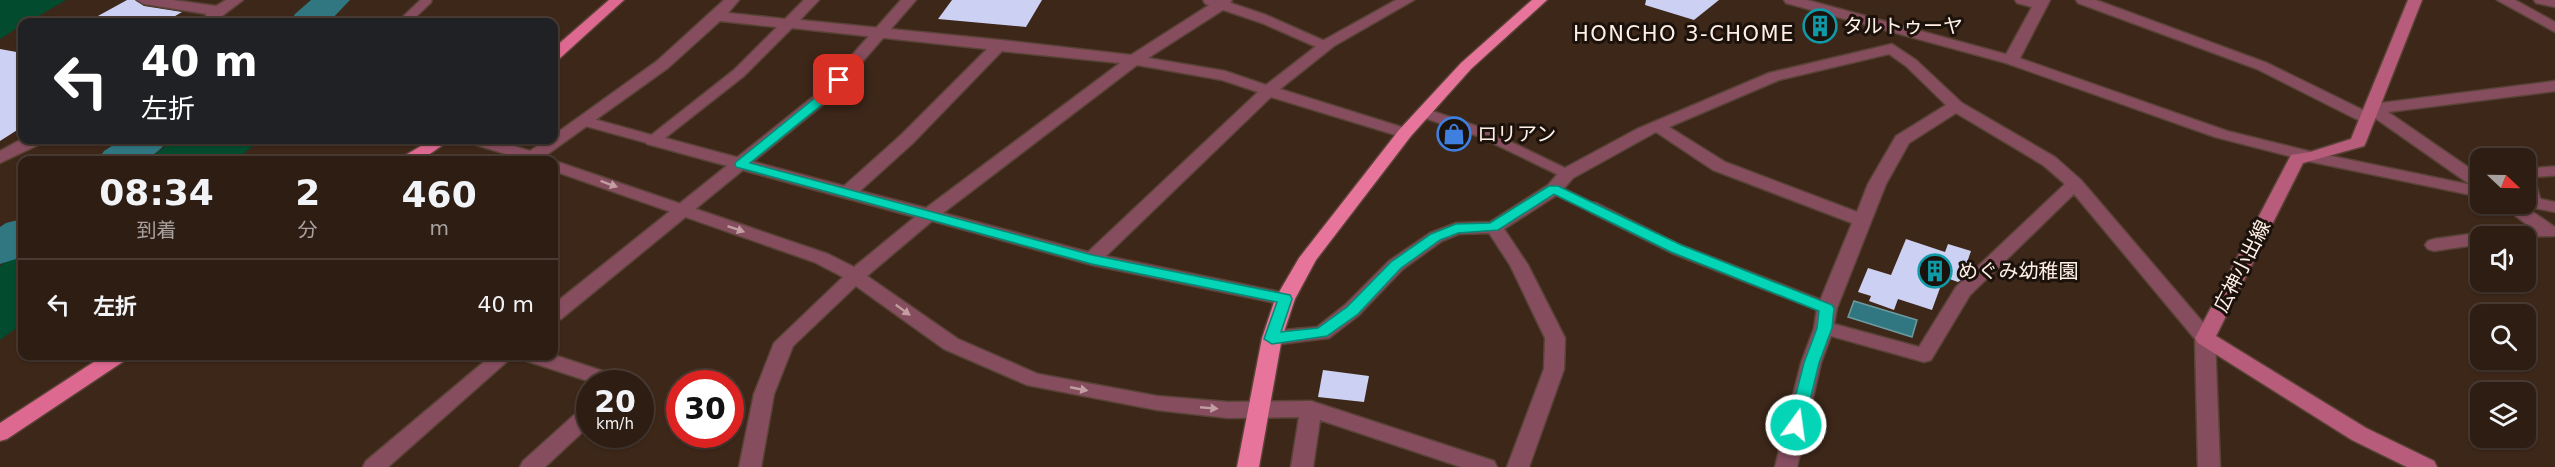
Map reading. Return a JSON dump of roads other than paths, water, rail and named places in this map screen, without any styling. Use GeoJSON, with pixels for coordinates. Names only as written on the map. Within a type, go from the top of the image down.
{"type":"FeatureCollection","features":[{"type":"Feature","properties":{"kind":"highway"},"geometry":{"type":"LineString","coordinates":[[1248,467],[1272,339],[1285,299],[1308,258],[1405,134],[1466,66],[1540,0]]}},
{"type":"Feature","properties":{"kind":"main road"},"geometry":{"type":"LineString","coordinates":[[558,52],[617,0]]}},
{"type":"Feature","properties":{"kind":"main road","name":"広神小出線"},"geometry":{"type":"LineString","coordinates":[[2205,338],[2297,159],[2312,157],[2358,142],[2415,0]]}},
{"type":"Feature","properties":{"kind":"main road"},"geometry":{"type":"LineString","coordinates":[[416,156],[436,144]]}},
{"type":"Feature","properties":{"kind":"main road"},"geometry":{"type":"LineString","coordinates":[[2205,338],[2359,434],[2426,467]]}},
{"type":"Feature","properties":{"kind":"main road"},"geometry":{"type":"LineString","coordinates":[[0,433],[111,360]]}},
{"type":"Feature","properties":{"kind":"street"},"geometry":{"type":"LineString","coordinates":[[144,0],[218,10]]}},
{"type":"Feature","properties":{"kind":"street"},"geometry":{"type":"LineString","coordinates":[[210,18],[218,10],[236,0]]}},
{"type":"Feature","properties":{"kind":"street"},"geometry":{"type":"LineString","coordinates":[[558,142],[652,73],[718,16],[732,0]]}},
{"type":"Feature","properties":{"kind":"street"},"geometry":{"type":"LineString","coordinates":[[653,140],[739,73],[812,0]]}},
{"type":"Feature","properties":{"kind":"street"},"geometry":{"type":"LineString","coordinates":[[558,311],[825,95],[909,0]]}},
{"type":"Feature","properties":{"kind":"street"},"geometry":{"type":"LineString","coordinates":[[1092,260],[1268,91],[1325,46],[1407,0]]}},
{"type":"Feature","properties":{"kind":"street"},"geometry":{"type":"LineString","coordinates":[[1791,0],[2011,60],[2221,134],[2312,157],[2470,190]]}},
{"type":"Feature","properties":{"kind":"street"},"geometry":{"type":"LineString","coordinates":[[2011,60],[2042,3],[2022,0]]}},
{"type":"Feature","properties":{"kind":"street"},"geometry":{"type":"LineString","coordinates":[[2083,0],[2262,66],[2371,114],[2470,177]]}},
{"type":"Feature","properties":{"kind":"street"},"geometry":{"type":"LineString","coordinates":[[2504,0],[2555,28]]}},
{"type":"Feature","properties":{"kind":"street"},"geometry":{"type":"LineString","coordinates":[[2541,0],[2555,3]]}},
{"type":"Feature","properties":{"kind":"street"},"geometry":{"type":"LineString","coordinates":[[750,467],[764,394],[784,343],[855,276],[927,216],[1134,60],[1218,2]]}},
{"type":"Feature","properties":{"kind":"street"},"geometry":{"type":"LineString","coordinates":[[718,16],[1000,44],[1134,60],[1225,76],[1405,134]]}},
{"type":"Feature","properties":{"kind":"street"},"geometry":{"type":"LineString","coordinates":[[1891,28],[1892,49]]}},
{"type":"Feature","properties":{"kind":"street"},"geometry":{"type":"LineString","coordinates":[[847,193],[907,139],[1000,44]]}},
{"type":"Feature","properties":{"kind":"street"},"geometry":{"type":"LineString","coordinates":[[1272,339],[1322,333],[1353,310],[1396,265],[1436,237],[1456,229],[1494,227],[1554,189],[1567,174],[1657,126],[1774,76],[1892,49],[1911,63],[1956,106],[2049,161],[2075,184],[2205,338],[2210,467]]}},
{"type":"Feature","properties":{"kind":"street"},"geometry":{"type":"LineString","coordinates":[[2371,114],[2555,86]]}},
{"type":"Feature","properties":{"kind":"street"},"geometry":{"type":"LineString","coordinates":[[1786,467],[1811,363],[1824,328],[1827,308],[1877,184],[1902,140],[1956,106]]}},
{"type":"Feature","properties":{"kind":"street"},"geometry":{"type":"LineString","coordinates":[[1657,126],[1719,166],[1862,220]]}},
{"type":"Feature","properties":{"kind":"street"},"geometry":{"type":"LineString","coordinates":[[653,140],[1092,260],[1285,299]]}},
{"type":"Feature","properties":{"kind":"street"},"geometry":{"type":"LineString","coordinates":[[0,158],[26,144]]}},
{"type":"Feature","properties":{"kind":"street"},"geometry":{"type":"LineString","coordinates":[[491,144],[528,156]]}},
{"type":"Feature","properties":{"kind":"street"},"geometry":{"type":"LineString","coordinates":[[541,156],[556,144]]}},
{"type":"Feature","properties":{"kind":"street"},"geometry":{"type":"LineString","coordinates":[[558,166],[821,258],[855,276],[951,344],[1034,380],[1157,404],[1228,410],[1311,409],[1486,467]]}},
{"type":"Feature","properties":{"kind":"street"},"geometry":{"type":"LineString","coordinates":[[1824,328],[1924,355],[1962,291],[2075,184]]}},
{"type":"Feature","properties":{"kind":"street"},"geometry":{"type":"LineString","coordinates":[[2536,204],[2555,207]]}},
{"type":"Feature","properties":{"kind":"street"},"geometry":{"type":"LineString","coordinates":[[2524,214],[2550,232]]}},
{"type":"Feature","properties":{"kind":"street"},"geometry":{"type":"LineString","coordinates":[[1494,227],[1519,266],[1554,338],[1554,369],[1518,467]]}},
{"type":"Feature","properties":{"kind":"street"},"geometry":{"type":"LineString","coordinates":[[2434,245],[2470,240]]}},
{"type":"Feature","properties":{"kind":"street"},"geometry":{"type":"LineString","coordinates":[[374,467],[498,360]]}},
{"type":"Feature","properties":{"kind":"street"},"geometry":{"type":"LineString","coordinates":[[546,360],[577,370]]}},
{"type":"Feature","properties":{"kind":"street"},"geometry":{"type":"LineString","coordinates":[[1302,467],[1311,409]]}},
{"type":"Feature","properties":{"kind":"street"},"geometry":{"type":"LineString","coordinates":[[531,467],[576,425]]}},
{"type":"Feature","properties":{"kind":"lane"},"geometry":{"type":"LineString","coordinates":[[408,18],[427,0]]}},
{"type":"Feature","properties":{"kind":"lane"},"geometry":{"type":"LineString","coordinates":[[1218,2],[1325,46]]}},
{"type":"Feature","properties":{"kind":"lane"},"geometry":{"type":"LineString","coordinates":[[1424,113],[1449,119],[1500,139],[1567,174]]}},
{"type":"Feature","properties":{"kind":"lane"},"geometry":{"type":"LineString","coordinates":[[584,121],[653,140]]}},
{"type":"Feature","properties":{"kind":"lane"},"geometry":{"type":"LineString","coordinates":[[2536,173],[2555,171]]}},
{"type":"Feature","properties":{"kind":"lane"},"geometry":{"type":"LineString","coordinates":[[1554,189],[1676,249],[1827,308]]}},
{"type":"Feature","properties":{"kind":"water"},"geometry":{"type":"Polygon","coordinates":[[[1854,301],[1917,320],[1912,337],[1848,317],[1854,301]]]}},
{"type":"Feature","properties":{"kind":"waterway"},"geometry":{"type":"LineString","coordinates":[[312,18],[332,0]]}},
{"type":"Feature","properties":{"kind":"waterway"},"geometry":{"type":"LineString","coordinates":[[125,156],[141,144]]}},
{"type":"Feature","properties":{"kind":"waterway"},"geometry":{"type":"LineString","coordinates":[[0,249],[18,236]]}},
{"type":"Feature","properties":{"kind":"place","name":"タルトゥーヤ"},"geometry":{"type":"Point","coordinates":[1820,26]}},
{"type":"Feature","properties":{"kind":"place","name":"ロリアン"},"geometry":{"type":"Point","coordinates":[1454,134]}},
{"type":"Feature","properties":{"kind":"place","name":"めぐみ幼稚園"},"geometry":{"type":"Point","coordinates":[1935,271]}},
{"type":"Feature","properties":{"kind":"district","name":"HONCHO 3-CHOME"},"geometry":{"type":"Point","coordinates":[1684,34]}}]}
